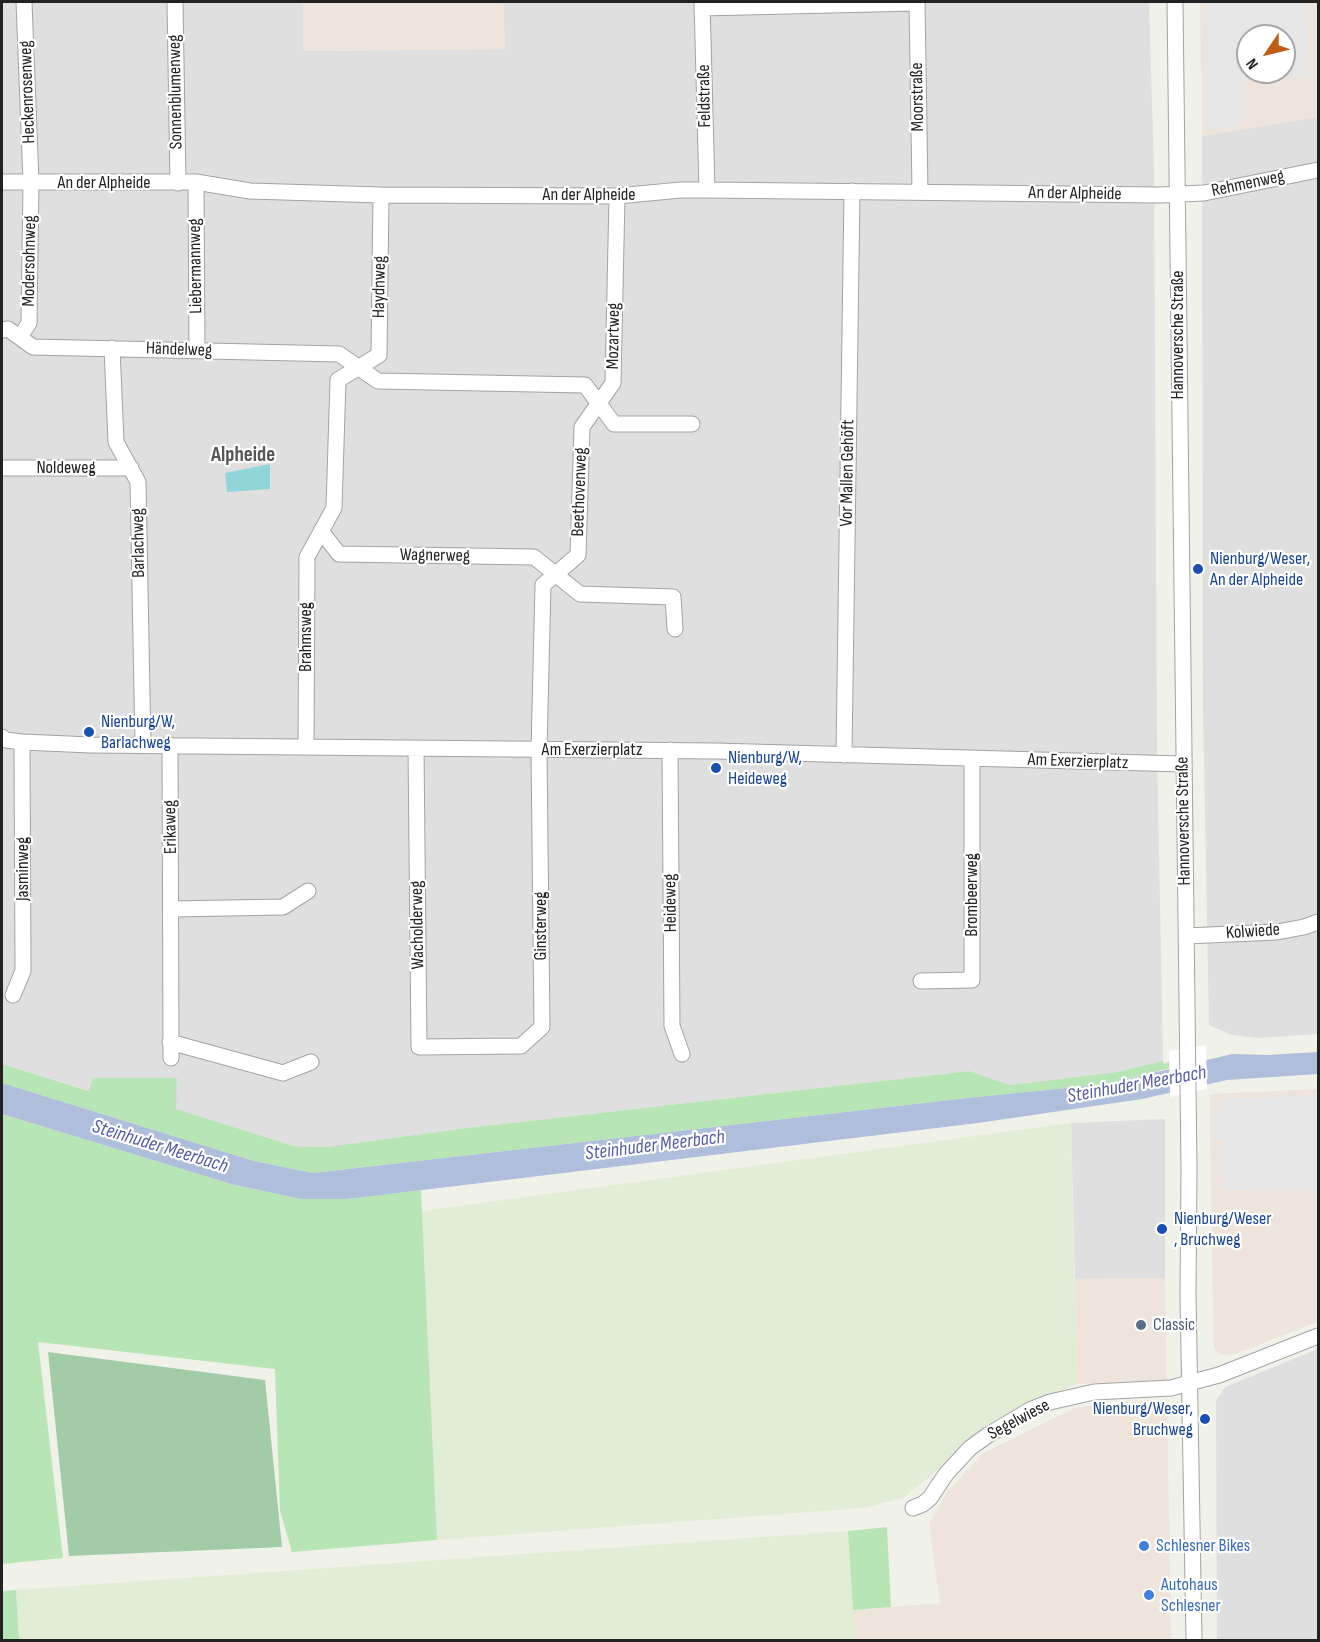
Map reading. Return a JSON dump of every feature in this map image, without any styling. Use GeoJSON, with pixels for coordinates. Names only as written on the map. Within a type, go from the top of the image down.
{"type":"FeatureCollection","features":[{"type":"Feature","properties":{"kind":"street","name":"Heckenrosenweg"},"geometry":{"type":"LineString","coordinates":[[24,2],[31,182]]}},
{"type":"Feature","properties":{"kind":"street","name":"Sonnenblumenweg"},"geometry":{"type":"LineString","coordinates":[[175,2],[178,183]]}},
{"type":"Feature","properties":{"kind":"street"},"geometry":{"type":"LineString","coordinates":[[702,5],[917,2]]}},
{"type":"Feature","properties":{"kind":"street","name":"Moorstraße"},"geometry":{"type":"LineString","coordinates":[[917,2],[920,192]]}},
{"type":"Feature","properties":{"kind":"street","name":"Hannoversche Straße"},"geometry":{"type":"LineString","coordinates":[[1174,2],[1194,1641]]}},
{"type":"Feature","properties":{"kind":"street","name":"Feldstraße"},"geometry":{"type":"LineString","coordinates":[[702,5],[707,190]]}},
{"type":"Feature","properties":{"kind":"street","name":"Rehmenweg"},"geometry":{"type":"LineString","coordinates":[[1177,194],[1204,194],[1318,170]]}},
{"type":"Feature","properties":{"kind":"street","name":"An der Alpheide"},"geometry":{"type":"LineString","coordinates":[[2,182],[196,182],[250,191],[381,195],[617,195],[681,190],[1177,194]]}},
{"type":"Feature","properties":{"kind":"street","name":"Modersohnweg"},"geometry":{"type":"LineString","coordinates":[[20,338],[29,322],[31,182]]}},
{"type":"Feature","properties":{"kind":"street","name":"Liebermannweg"},"geometry":{"type":"LineString","coordinates":[[196,182],[197,350]]}},
{"type":"Feature","properties":{"kind":"street","name":"Vor Mallen Gehöft"},"geometry":{"type":"LineString","coordinates":[[844,755],[852,191]]}},
{"type":"Feature","properties":{"kind":"street","name":"Haydnweg"},"geometry":{"type":"LineString","coordinates":[[359,368],[379,355],[381,195]]}},
{"type":"Feature","properties":{"kind":"street","name":"Mozartweg"},"geometry":{"type":"LineString","coordinates":[[598,404],[613,383],[617,195]]}},
{"type":"Feature","properties":{"kind":"street","name":"Händelweg"},"geometry":{"type":"LineString","coordinates":[[2,330],[8,329],[33,347],[339,354],[378,381],[585,385],[598,404]]}},
{"type":"Feature","properties":{"kind":"street","name":"Barlachweg"},"geometry":{"type":"LineString","coordinates":[[112,348],[116,442],[138,482],[143,745]]}},
{"type":"Feature","properties":{"kind":"street"},"geometry":{"type":"LineString","coordinates":[[321,531],[334,508],[338,380],[359,368]]}},
{"type":"Feature","properties":{"kind":"street"},"geometry":{"type":"LineString","coordinates":[[598,404],[614,424],[692,424]]}},
{"type":"Feature","properties":{"kind":"street","name":"Beethovenweg"},"geometry":{"type":"LineString","coordinates":[[539,750],[543,585],[578,555],[582,427],[598,404]]}},
{"type":"Feature","properties":{"kind":"street","name":"Noldeweg"},"geometry":{"type":"LineString","coordinates":[[2,468],[131,468]]}},
{"type":"Feature","properties":{"kind":"street","name":"Wagnerweg"},"geometry":{"type":"LineString","coordinates":[[321,531],[339,554],[534,557],[555,574]]}},
{"type":"Feature","properties":{"kind":"street","name":"Brahmsweg"},"geometry":{"type":"LineString","coordinates":[[306,747],[307,557],[321,531]]}},
{"type":"Feature","properties":{"kind":"street"},"geometry":{"type":"LineString","coordinates":[[555,574],[580,594],[673,597],[675,629]]}},
{"type":"Feature","properties":{"kind":"street","name":"Am Exerzierplatz"},"geometry":{"type":"LineString","coordinates":[[2,737],[22,742],[143,745],[670,750],[1183,764]]}},
{"type":"Feature","properties":{"kind":"street","name":"Jasminweg"},"geometry":{"type":"LineString","coordinates":[[13,995],[24,971],[22,742]]}},
{"type":"Feature","properties":{"kind":"street","name":"Erikaweg"},"geometry":{"type":"LineString","coordinates":[[170,745],[171,1058]]}},
{"type":"Feature","properties":{"kind":"street","name":"Wacholderweg"},"geometry":{"type":"LineString","coordinates":[[416,748],[419,1047],[475,1047]]}},
{"type":"Feature","properties":{"kind":"street","name":"Ginsterweg"},"geometry":{"type":"LineString","coordinates":[[475,1047],[520,1047],[542,1027],[539,750]]}},
{"type":"Feature","properties":{"kind":"street","name":"Heideweg"},"geometry":{"type":"LineString","coordinates":[[670,750],[672,1026],[682,1054]]}},
{"type":"Feature","properties":{"kind":"street","name":"Brombeerweg"},"geometry":{"type":"LineString","coordinates":[[921,981],[972,980],[972,759]]}},
{"type":"Feature","properties":{"kind":"street"},"geometry":{"type":"LineString","coordinates":[[172,909],[283,907],[308,891]]}},
{"type":"Feature","properties":{"kind":"street","name":"Kolwiede"},"geometry":{"type":"LineString","coordinates":[[1186,936],[1277,932],[1318,922]]}},
{"type":"Feature","properties":{"kind":"street"},"geometry":{"type":"LineString","coordinates":[[170,1042],[283,1073],[311,1062]]}},
{"type":"Feature","properties":{"kind":"street","name":"Segelwiese"},"geometry":{"type":"LineString","coordinates":[[913,1508],[930,1498],[946,1474],[970,1448],[1030,1410],[1050,1402],[1094,1392],[1171,1388],[1219,1375],[1318,1336]]}},
{"type":"Feature","properties":{"kind":"shaded area"},"geometry":{"type":"Polygon","coordinates":[[[2,2],[303,2],[304,51],[505,49],[503,2],[1149,2],[1154,171],[1157,750],[1163,1061],[1117,1072],[1010,1085],[968,1071],[467,1128],[326,1147],[294,1146],[175,1109],[177,1078],[90,1091],[2,1064],[2,2]]]}},
{"type":"Feature","properties":{"kind":"shaded area"},"geometry":{"type":"Polygon","coordinates":[[[303,2],[503,2],[505,49],[303,51],[303,2]]]}},
{"type":"Feature","properties":{"kind":"shaded area"},"geometry":{"type":"Polygon","coordinates":[[[1200,2],[1318,2],[1318,117],[1202,136],[1200,2]]]}},
{"type":"Feature","properties":{"kind":"shaded area"},"geometry":{"type":"Polygon","coordinates":[[[1306,2],[1310,77],[1296,77],[1296,24],[1236,24],[1236,84],[1242,84],[1243,126],[1207,130],[1206,3],[1306,2]]]}},
{"type":"Feature","properties":{"kind":"shaded area"},"geometry":{"type":"Polygon","coordinates":[[[1318,117],[1318,1034],[1257,1038],[1232,1035],[1209,1025],[1203,709],[1202,136],[1318,117]]]}},
{"type":"Feature","properties":{"kind":"shaded area"},"geometry":{"type":"Polygon","coordinates":[[[270,464],[270,489],[227,492],[225,473],[270,464]]]}},
{"type":"Feature","properties":{"kind":"shaded area"},"geometry":{"type":"Polygon","coordinates":[[[1318,1089],[1318,1322],[1235,1354],[1222,1355],[1214,1349],[1209,1094],[1318,1089]]]}},
{"type":"Feature","properties":{"kind":"shaded area"},"geometry":{"type":"Polygon","coordinates":[[[1318,1095],[1318,1189],[1223,1190],[1222,1140],[1213,1140],[1212,1111],[1222,1110],[1222,1099],[1318,1095]]]}},
{"type":"Feature","properties":{"kind":"shaded area"},"geometry":{"type":"Polygon","coordinates":[[[1165,1119],[1165,1278],[1075,1279],[1071,1123],[1165,1119]]]}},
{"type":"Feature","properties":{"kind":"shaded area"},"geometry":{"type":"Polygon","coordinates":[[[1165,1278],[1167,1380],[1077,1384],[1075,1279],[1165,1278]]]}},
{"type":"Feature","properties":{"kind":"shaded area"},"geometry":{"type":"Polygon","coordinates":[[[1318,1349],[1318,1638],[1312,1640],[1217,1640],[1216,1401],[1225,1387],[1318,1349]]]}},
{"type":"Feature","properties":{"kind":"shaded area"},"geometry":{"type":"Polygon","coordinates":[[[1167,1399],[1171,1640],[856,1640],[853,1610],[940,1603],[929,1524],[947,1492],[983,1453],[1077,1407],[1167,1399]]]}},
{"type":"Feature","properties":{"kind":"green space"},"geometry":{"type":"Polygon","coordinates":[[[1163,1061],[1164,1064],[1170,1061],[1170,1068],[1107,1084],[313,1173],[254,1161],[2,1083],[2,1064],[89,1091],[93,1078],[177,1078],[176,1109],[294,1146],[326,1147],[467,1128],[969,1071],[1010,1085],[1117,1072],[1163,1061]]]}},
{"type":"Feature","properties":{"kind":"green space"},"geometry":{"type":"Polygon","coordinates":[[[2,1114],[231,1184],[300,1199],[348,1199],[421,1190],[437,1540],[292,1552],[280,1511],[275,1369],[38,1342],[63,1558],[2,1564],[2,1114]]]}},
{"type":"Feature","properties":{"kind":"green space"},"geometry":{"type":"Polygon","coordinates":[[[1071,1123],[1077,1384],[1027,1404],[968,1439],[933,1474],[903,1498],[863,1508],[437,1540],[422,1211],[1071,1123]]]}},
{"type":"Feature","properties":{"kind":"green space"},"geometry":{"type":"Polygon","coordinates":[[[48,1352],[265,1380],[282,1547],[69,1556],[48,1352]]]}},
{"type":"Feature","properties":{"kind":"green space"},"geometry":{"type":"Polygon","coordinates":[[[887,1527],[891,1607],[853,1610],[848,1531],[887,1527]]]}},
{"type":"Feature","properties":{"kind":"green space"},"geometry":{"type":"Polygon","coordinates":[[[848,1531],[856,1640],[19,1640],[16,1590],[848,1531]]]}},
{"type":"Feature","properties":{"kind":"green space"},"geometry":{"type":"Polygon","coordinates":[[[16,1590],[19,1640],[2,1640],[2,1591],[16,1590]]]}},
{"type":"Feature","properties":{"kind":"water","name":"Steinhuder Meerbach"},"geometry":{"type":"Polygon","coordinates":[[[1318,1052],[1318,1074],[1227,1080],[1142,1099],[978,1123],[348,1199],[300,1199],[231,1184],[2,1114],[2,1083],[254,1161],[313,1173],[1107,1084],[1232,1054],[1267,1055],[1318,1052]]]}},
{"type":"Feature","properties":{"kind":"pier"},"geometry":{"type":"Polygon","coordinates":[[[1206,1045],[1207,1089],[1170,1097],[1169,1051],[1206,1045]]]}},
{"type":"Feature","properties":{"kind":"place","name":"Nienburg/Weser, An der Alpheide"},"geometry":{"type":"Point","coordinates":[1198,569]}},
{"type":"Feature","properties":{"kind":"place","name":"Nienburg/W, Barlachweg"},"geometry":{"type":"Point","coordinates":[89,732]}},
{"type":"Feature","properties":{"kind":"place","name":"Nienburg/W, Heideweg"},"geometry":{"type":"Point","coordinates":[716,768]}},
{"type":"Feature","properties":{"kind":"place","name":"Nienburg/Weser , Bruchweg"},"geometry":{"type":"Point","coordinates":[1162,1229]}},
{"type":"Feature","properties":{"kind":"place","name":"Classic"},"geometry":{"type":"Point","coordinates":[1141,1325]}},
{"type":"Feature","properties":{"kind":"place","name":"Nienburg/Weser, Bruchweg"},"geometry":{"type":"Point","coordinates":[1205,1419]}},
{"type":"Feature","properties":{"kind":"place","name":"Schlesner Bikes"},"geometry":{"type":"Point","coordinates":[1144,1546]}},
{"type":"Feature","properties":{"kind":"place","name":"Autohaus Schlesner"},"geometry":{"type":"Point","coordinates":[1149,1595]}},
{"type":"Feature","properties":{"kind":"district","name":"Alpheide"},"geometry":{"type":"Point","coordinates":[243,456]}}]}
